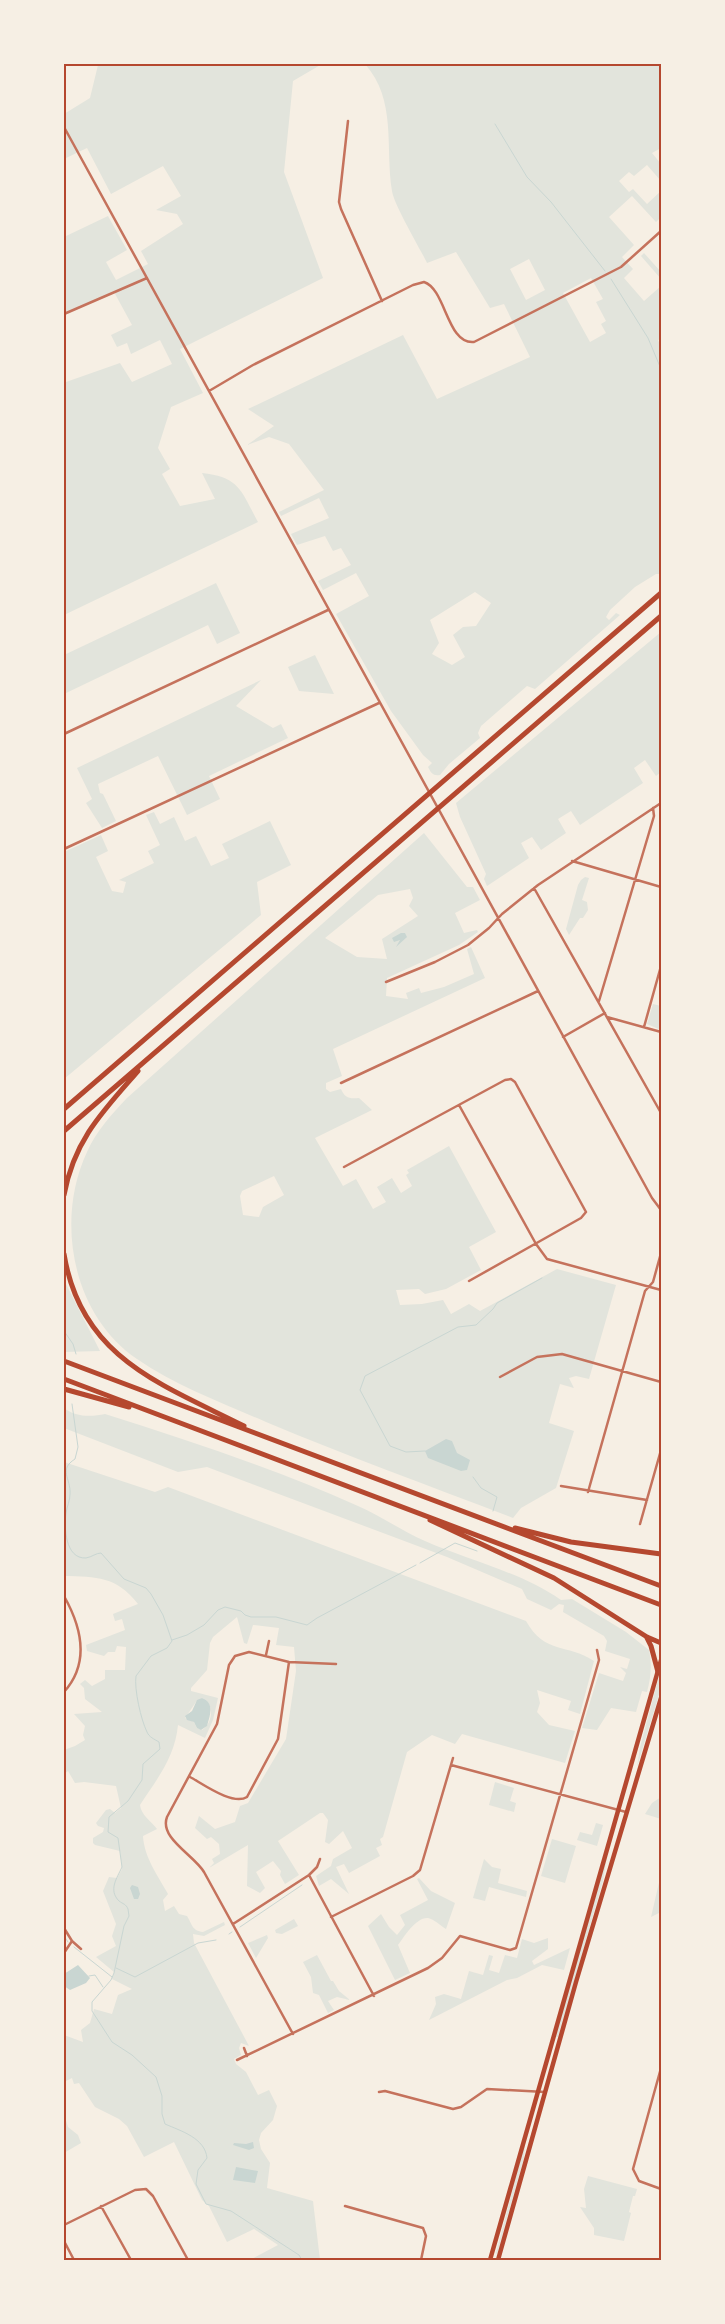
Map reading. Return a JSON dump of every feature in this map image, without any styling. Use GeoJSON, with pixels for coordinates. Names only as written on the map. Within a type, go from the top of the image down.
{"type":"FeatureCollection","features":[{"type":"Feature","properties":{"kind":"highway"},"geometry":{"type":"LineString","coordinates":[[64,1109],[661,593]]}},
{"type":"Feature","properties":{"kind":"highway"},"geometry":{"type":"LineString","coordinates":[[64,1132],[661,616]]}},
{"type":"Feature","properties":{"kind":"highway"},"geometry":{"type":"LineString","coordinates":[[64,1195],[74,1158],[90,1128],[150,1058]]}},
{"type":"Feature","properties":{"kind":"highway"},"geometry":{"type":"LineString","coordinates":[[64,1254],[71,1282],[84,1313],[100,1336],[122,1360],[151,1380],[269,1438]]}},
{"type":"Feature","properties":{"kind":"highway"},"geometry":{"type":"LineString","coordinates":[[64,1361],[661,1586]]}},
{"type":"Feature","properties":{"kind":"highway"},"geometry":{"type":"LineString","coordinates":[[64,1379],[661,1605]]}},
{"type":"Feature","properties":{"kind":"highway"},"geometry":{"type":"LineString","coordinates":[[64,1389],[161,1416]]}},
{"type":"Feature","properties":{"kind":"highway"},"geometry":{"type":"LineString","coordinates":[[395,1504],[561,1582],[646,1637],[661,1643]]}},
{"type":"Feature","properties":{"kind":"highway"},"geometry":{"type":"LineString","coordinates":[[488,1521],[561,1540],[661,1554]]}},
{"type":"Feature","properties":{"kind":"highway"},"geometry":{"type":"LineString","coordinates":[[646,1637],[651,1646],[658,1672]]}},
{"type":"Feature","properties":{"kind":"main road"},"geometry":{"type":"LineString","coordinates":[[490,2260],[661,1660]]}},
{"type":"Feature","properties":{"kind":"main road"},"geometry":{"type":"LineString","coordinates":[[498,2260],[545,2092],[661,1698]]}},
{"type":"Feature","properties":{"kind":"street"},"geometry":{"type":"LineString","coordinates":[[348,121],[340,209],[382,301]]}},
{"type":"Feature","properties":{"kind":"street"},"geometry":{"type":"LineString","coordinates":[[64,127],[441,816],[652,1198],[661,1210]]}},
{"type":"Feature","properties":{"kind":"street"},"geometry":{"type":"LineString","coordinates":[[208,391],[253,365],[413,285],[424,282],[430,284],[460,338],[469,342],[480,340],[621,267],[661,232]]}},
{"type":"Feature","properties":{"kind":"street"},"geometry":{"type":"LineString","coordinates":[[64,314],[147,278]]}},
{"type":"Feature","properties":{"kind":"street"},"geometry":{"type":"LineString","coordinates":[[64,734],[328,610]]}},
{"type":"Feature","properties":{"kind":"street"},"geometry":{"type":"LineString","coordinates":[[64,849],[379,703]]}},
{"type":"Feature","properties":{"kind":"street"},"geometry":{"type":"LineString","coordinates":[[386,982],[461,949],[479,937],[498,918],[534,888],[661,803]]}},
{"type":"Feature","properties":{"kind":"street"},"geometry":{"type":"LineString","coordinates":[[599,1002],[654,816],[653,808]]}},
{"type":"Feature","properties":{"kind":"street"},"geometry":{"type":"LineString","coordinates":[[572,861],[661,887]]}},
{"type":"Feature","properties":{"kind":"street"},"geometry":{"type":"LineString","coordinates":[[534,888],[661,1113]]}},
{"type":"Feature","properties":{"kind":"street"},"geometry":{"type":"LineString","coordinates":[[644,1027],[661,966]]}},
{"type":"Feature","properties":{"kind":"street"},"geometry":{"type":"LineString","coordinates":[[341,1083],[538,991]]}},
{"type":"Feature","properties":{"kind":"street"},"geometry":{"type":"LineString","coordinates":[[563,1036],[605,1013]]}},
{"type":"Feature","properties":{"kind":"street"},"geometry":{"type":"LineString","coordinates":[[607,1017],[661,1032]]}},
{"type":"Feature","properties":{"kind":"street"},"geometry":{"type":"LineString","coordinates":[[344,1167],[505,1080],[512,1080],[517,1083],[585,1208],[585,1214],[469,1281]]}},
{"type":"Feature","properties":{"kind":"street"},"geometry":{"type":"LineString","coordinates":[[460,1105],[536,1244],[547,1260],[661,1290]]}},
{"type":"Feature","properties":{"kind":"street"},"geometry":{"type":"LineString","coordinates":[[588,1492],[646,1291],[653,1282],[661,1253]]}},
{"type":"Feature","properties":{"kind":"street"},"geometry":{"type":"LineString","coordinates":[[500,1376],[537,1357],[562,1354],[661,1382]]}},
{"type":"Feature","properties":{"kind":"street"},"geometry":{"type":"LineString","coordinates":[[640,1524],[661,1450]]}},
{"type":"Feature","properties":{"kind":"street"},"geometry":{"type":"LineString","coordinates":[[561,1486],[588,1492],[647,1500]]}},
{"type":"Feature","properties":{"kind":"street"},"geometry":{"type":"LineString","coordinates":[[64,1596],[77,1623],[82,1647],[79,1668],[73,1681],[64,1692]]}},
{"type":"Feature","properties":{"kind":"street"},"geometry":{"type":"LineString","coordinates":[[266,1655],[269,1641]]}},
{"type":"Feature","properties":{"kind":"street"},"geometry":{"type":"LineString","coordinates":[[237,2060],[374,1996],[433,1965],[460,1936],[510,1950],[514,1949],[517,1945],[599,1660],[597,1650]]}},
{"type":"Feature","properties":{"kind":"street"},"geometry":{"type":"LineString","coordinates":[[293,2034],[202,1868],[169,1835],[166,1828],[167,1817],[190,1777],[216,1724],[222,1708],[229,1665],[234,1656],[245,1652],[266,1655],[289,1662],[336,1664]]}},
{"type":"Feature","properties":{"kind":"street"},"geometry":{"type":"LineString","coordinates":[[190,1777],[232,1799],[241,1800],[247,1796],[278,1738],[289,1662]]}},
{"type":"Feature","properties":{"kind":"street"},"geometry":{"type":"LineString","coordinates":[[331,1917],[413,1876],[420,1870],[453,1758]]}},
{"type":"Feature","properties":{"kind":"street"},"geometry":{"type":"LineString","coordinates":[[451,1764],[626,1813]]}},
{"type":"Feature","properties":{"kind":"street"},"geometry":{"type":"LineString","coordinates":[[233,1924],[309,1875],[317,1867],[320,1860]]}},
{"type":"Feature","properties":{"kind":"street"},"geometry":{"type":"LineString","coordinates":[[309,1875],[374,1996]]}},
{"type":"Feature","properties":{"kind":"street"},"geometry":{"type":"LineString","coordinates":[[64,1928],[72,1942],[81,1949]]}},
{"type":"Feature","properties":{"kind":"street"},"geometry":{"type":"LineString","coordinates":[[64,1954],[72,1942]]}},
{"type":"Feature","properties":{"kind":"street"},"geometry":{"type":"LineString","coordinates":[[244,2048],[247,2056]]}},
{"type":"Feature","properties":{"kind":"street"},"geometry":{"type":"LineString","coordinates":[[661,2068],[633,2169],[639,2182],[661,2189]]}},
{"type":"Feature","properties":{"kind":"street"},"geometry":{"type":"LineString","coordinates":[[379,2092],[385,2091],[453,2109],[461,2107],[487,2089],[538,2090],[545,2092]]}},
{"type":"Feature","properties":{"kind":"street"},"geometry":{"type":"LineString","coordinates":[[64,2225],[137,2189],[146,2189],[153,2196],[188,2260]]}},
{"type":"Feature","properties":{"kind":"street"},"geometry":{"type":"LineString","coordinates":[[102,2206],[131,2260]]}},
{"type":"Feature","properties":{"kind":"street"},"geometry":{"type":"LineString","coordinates":[[345,2206],[423,2228],[426,2236],[421,2260]]}},
{"type":"Feature","properties":{"kind":"street"},"geometry":{"type":"LineString","coordinates":[[64,2241],[74,2260]]}},
{"type":"Feature","properties":{"kind":"shaded area"},"geometry":{"type":"Polygon","coordinates":[[[96,64],[322,64],[293,81],[284,172],[323,278],[180,349],[203,393],[171,407],[158,448],[170,469],[162,474],[180,506],[215,499],[202,473],[215,475],[232,482],[243,494],[258,522],[64,615],[64,377],[66,382],[120,363],[132,382],[172,364],[160,340],[131,354],[127,343],[117,347],[111,335],[132,325],[114,292],[64,314],[64,237],[108,216],[127,250],[106,262],[116,280],[148,264],[141,251],[183,224],[177,214],[156,210],[181,196],[163,166],[111,194],[87,148],[64,159],[64,114],[90,98],[98,65],[96,64]]]}},
{"type":"Feature","properties":{"kind":"shaded area"},"geometry":{"type":"Polygon","coordinates":[[[365,64],[661,64],[661,148],[652,153],[661,164],[661,181],[647,165],[634,176],[629,172],[619,181],[629,192],[633,189],[647,204],[661,191],[661,217],[656,222],[632,196],[609,217],[634,245],[622,257],[633,269],[624,278],[644,301],[661,286],[661,339],[658,340],[661,347],[661,574],[656,574],[635,587],[610,610],[606,617],[609,620],[616,613],[620,615],[535,689],[527,686],[481,726],[478,733],[480,738],[449,764],[440,775],[431,772],[428,767],[432,763],[423,755],[391,711],[336,614],[369,596],[356,573],[323,590],[318,581],[351,565],[341,548],[333,551],[325,536],[297,545],[291,534],[329,518],[319,498],[281,516],[279,512],[324,490],[289,444],[269,437],[247,445],[274,426],[248,409],[403,335],[437,399],[530,357],[504,304],[490,308],[456,252],[427,263],[402,216],[392,191],[386,108],[375,78],[365,64]],[[529,259],[510,269],[526,300],[545,290],[529,259]],[[591,278],[563,293],[590,342],[606,333],[601,324],[606,321],[596,302],[603,299],[591,278]],[[475,592],[430,620],[439,643],[432,654],[452,665],[465,657],[453,635],[463,627],[476,626],[491,603],[475,592]]]}},
{"type":"Feature","properties":{"kind":"shaded area"},"geometry":{"type":"Polygon","coordinates":[[[644,253],[661,272],[661,279],[641,256],[644,253]]]}},
{"type":"Feature","properties":{"kind":"shaded area"},"geometry":{"type":"Polygon","coordinates":[[[216,583],[240,633],[217,644],[208,625],[64,694],[64,655],[216,583]]]}},
{"type":"Feature","properties":{"kind":"shaded area"},"geometry":{"type":"Polygon","coordinates":[[[661,632],[661,772],[656,776],[645,760],[634,768],[643,783],[580,825],[571,811],[558,819],[566,833],[541,850],[532,837],[521,843],[529,858],[487,886],[484,879],[486,874],[460,817],[456,803],[661,632]]]}},
{"type":"Feature","properties":{"kind":"shaded area"},"geometry":{"type":"Polygon","coordinates":[[[315,655],[334,694],[299,691],[288,667],[315,655]]]}},
{"type":"Feature","properties":{"kind":"shaded area"},"geometry":{"type":"Polygon","coordinates":[[[261,680],[236,706],[273,728],[281,724],[288,738],[209,776],[220,799],[187,815],[158,756],[98,784],[100,793],[103,794],[116,821],[102,828],[86,803],[92,799],[77,768],[261,680]]]}},
{"type":"Feature","properties":{"kind":"shaded area"},"geometry":{"type":"Polygon","coordinates":[[[154,812],[160,824],[174,817],[185,841],[196,836],[211,866],[229,858],[222,844],[270,821],[291,865],[257,882],[261,915],[64,1079],[64,852],[101,835],[108,851],[96,857],[112,891],[123,893],[126,882],[119,880],[154,863],[148,851],[160,845],[146,815],[154,812]]]}},
{"type":"Feature","properties":{"kind":"shaded area"},"geometry":{"type":"Polygon","coordinates":[[[424,833],[467,887],[473,887],[480,900],[455,913],[464,933],[477,930],[478,932],[459,945],[387,978],[386,996],[408,999],[406,993],[419,988],[421,993],[444,987],[474,974],[467,949],[471,947],[485,978],[333,1049],[342,1076],[326,1083],[326,1089],[330,1092],[341,1089],[346,1096],[359,1098],[372,1110],[315,1138],[343,1186],[356,1179],[373,1209],[386,1202],[377,1187],[392,1178],[401,1193],[412,1186],[406,1175],[409,1173],[407,1170],[449,1146],[496,1232],[469,1247],[481,1270],[446,1289],[425,1294],[419,1289],[396,1290],[400,1305],[422,1304],[443,1300],[451,1314],[469,1304],[480,1311],[557,1269],[616,1285],[589,1379],[576,1376],[569,1378],[574,1388],[560,1384],[549,1423],[574,1431],[556,1488],[521,1508],[513,1518],[327,1447],[200,1394],[152,1369],[115,1340],[97,1318],[84,1292],[76,1264],[72,1236],[72,1207],[77,1179],[91,1144],[105,1123],[127,1098],[424,833]],[[410,889],[378,895],[325,938],[357,957],[387,959],[382,939],[418,916],[409,906],[413,898],[410,889]],[[274,1176],[242,1191],[240,1196],[243,1215],[259,1217],[263,1207],[284,1195],[274,1176]]]}},
{"type":"Feature","properties":{"kind":"shaded area"},"geometry":{"type":"Polygon","coordinates":[[[585,877],[589,878],[582,900],[587,902],[588,910],[583,918],[580,918],[569,935],[566,929],[578,885],[585,877]]]}},
{"type":"Feature","properties":{"kind":"shaded area"},"geometry":{"type":"Polygon","coordinates":[[[405,933],[407,937],[396,947],[400,940],[394,942],[392,938],[405,933]]]}},
{"type":"Feature","properties":{"kind":"shaded area"},"geometry":{"type":"Polygon","coordinates":[[[653,1004],[661,1006],[661,1030],[647,1024],[653,1004]]]}},
{"type":"Feature","properties":{"kind":"shaded area"},"geometry":{"type":"Polygon","coordinates":[[[64,1280],[100,1351],[64,1352],[64,1280]]]}},
{"type":"Feature","properties":{"kind":"shaded area"},"geometry":{"type":"Polygon","coordinates":[[[64,1408],[83,1416],[105,1414],[201,1445],[264,1468],[358,1506],[425,1541],[512,1574],[546,1590],[561,1600],[572,1599],[626,1632],[649,1650],[651,1671],[647,1692],[642,1691],[636,1712],[611,1708],[597,1730],[582,1728],[599,1673],[623,1681],[626,1673],[620,1667],[627,1669],[630,1659],[605,1651],[607,1641],[604,1636],[563,1612],[564,1605],[559,1604],[551,1610],[527,1599],[522,1589],[447,1557],[207,1467],[178,1472],[64,1428],[64,1408]]]}},
{"type":"Feature","properties":{"kind":"shaded area"},"geometry":{"type":"Polygon","coordinates":[[[446,1439],[452,1441],[457,1453],[470,1460],[467,1470],[461,1471],[428,1458],[425,1451],[446,1439]]]}},
{"type":"Feature","properties":{"kind":"shaded area"},"geometry":{"type":"Polygon","coordinates":[[[64,1462],[155,1492],[168,1487],[526,1621],[533,1632],[549,1644],[575,1652],[594,1661],[580,1714],[568,1710],[571,1701],[537,1690],[540,1703],[537,1712],[549,1725],[575,1731],[565,1763],[462,1734],[455,1744],[432,1735],[407,1752],[383,1837],[380,1839],[382,1845],[376,1848],[380,1856],[349,1873],[344,1864],[336,1867],[349,1894],[331,1879],[319,1886],[316,1876],[331,1866],[333,1859],[352,1848],[343,1831],[329,1844],[325,1842],[328,1820],[323,1813],[320,1813],[278,1841],[299,1875],[285,1884],[280,1875],[281,1871],[273,1861],[256,1872],[265,1888],[260,1893],[247,1886],[248,1845],[209,1868],[214,1863],[212,1859],[220,1854],[219,1844],[211,1837],[207,1839],[195,1828],[199,1816],[215,1829],[235,1822],[240,1806],[248,1803],[286,1739],[296,1671],[294,1647],[276,1645],[279,1628],[253,1625],[247,1644],[244,1643],[237,1617],[213,1637],[210,1643],[207,1670],[191,1688],[191,1691],[218,1698],[213,1720],[205,1738],[178,1725],[169,1758],[140,1805],[144,1815],[157,1829],[143,1836],[144,1844],[152,1866],[168,1894],[163,1900],[165,1911],[174,1906],[179,1914],[187,1916],[193,1927],[203,1932],[224,1922],[225,1925],[204,1936],[193,1934],[194,1943],[249,2046],[241,2043],[239,2048],[241,2055],[234,2059],[236,2064],[246,2072],[258,2095],[269,2090],[277,2106],[273,2120],[261,2133],[259,2140],[261,2149],[270,2163],[267,2188],[313,2201],[320,2260],[250,2260],[278,2245],[254,2229],[227,2242],[209,2206],[202,2200],[174,2142],[144,2157],[127,2126],[119,2119],[95,2107],[79,2083],[74,2084],[72,2078],[64,2082],[64,2035],[83,2042],[81,2030],[90,2023],[94,2009],[112,2014],[118,1995],[132,1989],[112,1979],[114,1972],[96,1957],[116,1946],[112,1936],[116,1924],[103,1891],[109,1877],[117,1878],[122,1869],[120,1851],[95,1845],[93,1838],[103,1832],[104,1828],[96,1823],[106,1810],[110,1809],[115,1813],[121,1808],[116,1786],[84,1782],[75,1783],[68,1771],[64,1774],[64,1750],[85,1740],[83,1735],[85,1726],[74,1714],[102,1712],[85,1699],[84,1688],[80,1684],[85,1680],[92,1686],[105,1679],[105,1670],[125,1670],[126,1647],[117,1646],[115,1652],[108,1652],[104,1656],[87,1651],[86,1645],[125,1630],[122,1619],[115,1621],[113,1614],[138,1604],[122,1588],[114,1583],[96,1578],[64,1576],[64,1462]],[[202,1698],[196,1702],[185,1718],[194,1722],[197,1728],[202,1730],[206,1727],[211,1713],[211,1708],[202,1698]]]}},
{"type":"Feature","properties":{"kind":"shaded area"},"geometry":{"type":"Polygon","coordinates":[[[661,1669],[661,1688],[637,1767],[640,1747],[661,1669]]]}},
{"type":"Feature","properties":{"kind":"shaded area"},"geometry":{"type":"Polygon","coordinates":[[[202,1698],[209,1703],[210,1710],[207,1726],[201,1730],[197,1728],[194,1722],[187,1720],[185,1716],[192,1711],[197,1700],[202,1698]]]}},
{"type":"Feature","properties":{"kind":"shaded area"},"geometry":{"type":"Polygon","coordinates":[[[495,1782],[514,1788],[510,1801],[516,1803],[514,1812],[489,1805],[495,1782]]]}},
{"type":"Feature","properties":{"kind":"shaded area"},"geometry":{"type":"Polygon","coordinates":[[[661,1797],[661,1819],[645,1814],[652,1803],[661,1797]]]}},
{"type":"Feature","properties":{"kind":"shaded area"},"geometry":{"type":"Polygon","coordinates":[[[596,1823],[603,1825],[597,1846],[577,1840],[580,1832],[592,1835],[596,1823]]]}},
{"type":"Feature","properties":{"kind":"shaded area"},"geometry":{"type":"Polygon","coordinates":[[[552,1839],[576,1846],[565,1883],[541,1876],[552,1839]]]}},
{"type":"Feature","properties":{"kind":"shaded area"},"geometry":{"type":"Polygon","coordinates":[[[607,1856],[603,1881],[558,2037],[556,2037],[559,2022],[607,1856]]]}},
{"type":"Feature","properties":{"kind":"shaded area"},"geometry":{"type":"Polygon","coordinates":[[[484,1859],[492,1867],[501,1869],[498,1883],[527,1891],[526,1897],[489,1887],[485,1901],[473,1898],[484,1859]]]}},
{"type":"Feature","properties":{"kind":"shaded area"},"geometry":{"type":"Polygon","coordinates":[[[661,1874],[661,1912],[651,1917],[661,1874]]]}},
{"type":"Feature","properties":{"kind":"shaded area"},"geometry":{"type":"Polygon","coordinates":[[[419,1878],[431,1891],[455,1903],[446,1929],[428,1918],[419,1921],[407,1933],[398,1945],[410,1973],[395,1980],[368,1926],[381,1914],[389,1927],[397,1935],[405,1925],[400,1915],[428,1900],[417,1879],[419,1878]]]}},
{"type":"Feature","properties":{"kind":"shaded area"},"geometry":{"type":"Polygon","coordinates":[[[132,1885],[138,1887],[140,1894],[138,1899],[134,1899],[130,1888],[132,1885]]]}},
{"type":"Feature","properties":{"kind":"shaded area"},"geometry":{"type":"Polygon","coordinates":[[[294,1919],[298,1926],[282,1934],[276,1933],[275,1930],[294,1919]]]}},
{"type":"Feature","properties":{"kind":"shaded area"},"geometry":{"type":"Polygon","coordinates":[[[267,1935],[268,1938],[256,1958],[248,1943],[267,1935]]]}},
{"type":"Feature","properties":{"kind":"shaded area"},"geometry":{"type":"Polygon","coordinates":[[[548,1938],[548,1949],[532,1961],[534,1965],[570,1948],[564,1970],[542,1965],[517,1978],[507,1980],[429,2020],[436,2004],[435,1997],[444,1994],[461,1999],[469,1971],[483,1975],[489,1955],[493,1956],[489,1970],[499,1973],[505,1955],[517,1958],[522,1939],[534,1943],[548,1938]]]}},
{"type":"Feature","properties":{"kind":"shaded area"},"geometry":{"type":"Polygon","coordinates":[[[317,1955],[331,1981],[350,2000],[337,1997],[328,2001],[334,2010],[328,2013],[319,1995],[313,1993],[311,1977],[303,1962],[317,1955]]]}},
{"type":"Feature","properties":{"kind":"shaded area"},"geometry":{"type":"Polygon","coordinates":[[[78,1965],[90,1978],[86,1983],[70,1990],[64,1986],[64,1974],[78,1965]]]}},
{"type":"Feature","properties":{"kind":"shaded area"},"geometry":{"type":"Polygon","coordinates":[[[64,2114],[68,2127],[78,2135],[81,2143],[64,2153],[64,2114]]]}},
{"type":"Feature","properties":{"kind":"shaded area"},"geometry":{"type":"Polygon","coordinates":[[[253,2142],[254,2148],[249,2150],[233,2145],[234,2143],[246,2144],[253,2142]]]}},
{"type":"Feature","properties":{"kind":"shaded area"},"geometry":{"type":"Polygon","coordinates":[[[525,2143],[524,2158],[497,2254],[496,2253],[525,2143]]]}},
{"type":"Feature","properties":{"kind":"shaded area"},"geometry":{"type":"Polygon","coordinates":[[[236,2167],[258,2171],[255,2183],[233,2180],[236,2167]]]}},
{"type":"Feature","properties":{"kind":"shaded area"},"geometry":{"type":"Polygon","coordinates":[[[588,2176],[637,2189],[629,2212],[631,2213],[624,2241],[594,2235],[594,2228],[580,2207],[586,2208],[584,2189],[588,2176]]]}},
{"type":"Feature","properties":{"kind":"waterway"},"geometry":{"type":"LineString","coordinates":[[495,124],[527,177],[551,202],[605,271]]}},
{"type":"Feature","properties":{"kind":"waterway"},"geometry":{"type":"LineString","coordinates":[[611,279],[648,338],[661,369]]}},
{"type":"Feature","properties":{"kind":"waterway"},"geometry":{"type":"LineString","coordinates":[[425,1451],[406,1452],[390,1446],[360,1390],[365,1376],[458,1327],[476,1325],[497,1303],[542,1278]]}},
{"type":"Feature","properties":{"kind":"waterway"},"geometry":{"type":"LineString","coordinates":[[64,1331],[73,1344],[76,1354]]}},
{"type":"Feature","properties":{"kind":"waterway"},"geometry":{"type":"LineString","coordinates":[[72,1404],[78,1447],[75,1459],[70,1463],[66,1471],[70,1488],[65,1526],[67,1541],[70,1548],[79,1557],[86,1558],[101,1553],[124,1579],[146,1588],[163,1615],[172,1641],[167,1648],[151,1656],[136,1676],[137,1696],[142,1720],[149,1735],[159,1742],[160,1749],[143,1764],[142,1780],[128,1801],[109,1817],[108,1832],[118,1838],[122,1867],[116,1880],[114,1893],[119,1901],[127,1907],[129,1916],[124,1926],[114,1973],[111,1980],[92,2002],[92,2011],[112,2042],[132,2055],[156,2077],[162,2096],[162,2114],[165,2124],[191,2136],[202,2145],[207,2158],[198,2170],[196,2184],[206,2204],[231,2211],[299,2255],[302,2260]]}},
{"type":"Feature","properties":{"kind":"waterway"},"geometry":{"type":"LineString","coordinates":[[473,1477],[481,1488],[497,1497],[493,1511]]}},
{"type":"Feature","properties":{"kind":"waterway"},"geometry":{"type":"LineString","coordinates":[[420,1563],[455,1543],[477,1551]]}},
{"type":"Feature","properties":{"kind":"waterway"},"geometry":{"type":"LineString","coordinates":[[172,1640],[187,1635],[204,1625],[218,1610],[225,1607],[241,1611],[251,1617],[276,1617],[307,1625],[416,1565]]}},
{"type":"Feature","properties":{"kind":"waterway"},"geometry":{"type":"LineString","coordinates":[[240,1927],[302,1885]]}},
{"type":"Feature","properties":{"kind":"waterway"},"geometry":{"type":"LineString","coordinates":[[64,1936],[68,1942]]}},
{"type":"Feature","properties":{"kind":"waterway"},"geometry":{"type":"LineString","coordinates":[[116,1968],[135,1977],[198,1943],[216,1940]]}},
{"type":"Feature","properties":{"kind":"waterway"},"geometry":{"type":"LineString","coordinates":[[74,1947],[112,1977]]}},
{"type":"Feature","properties":{"kind":"waterway"},"geometry":{"type":"LineString","coordinates":[[89,1976],[95,1975],[103,1987]]}}]}
